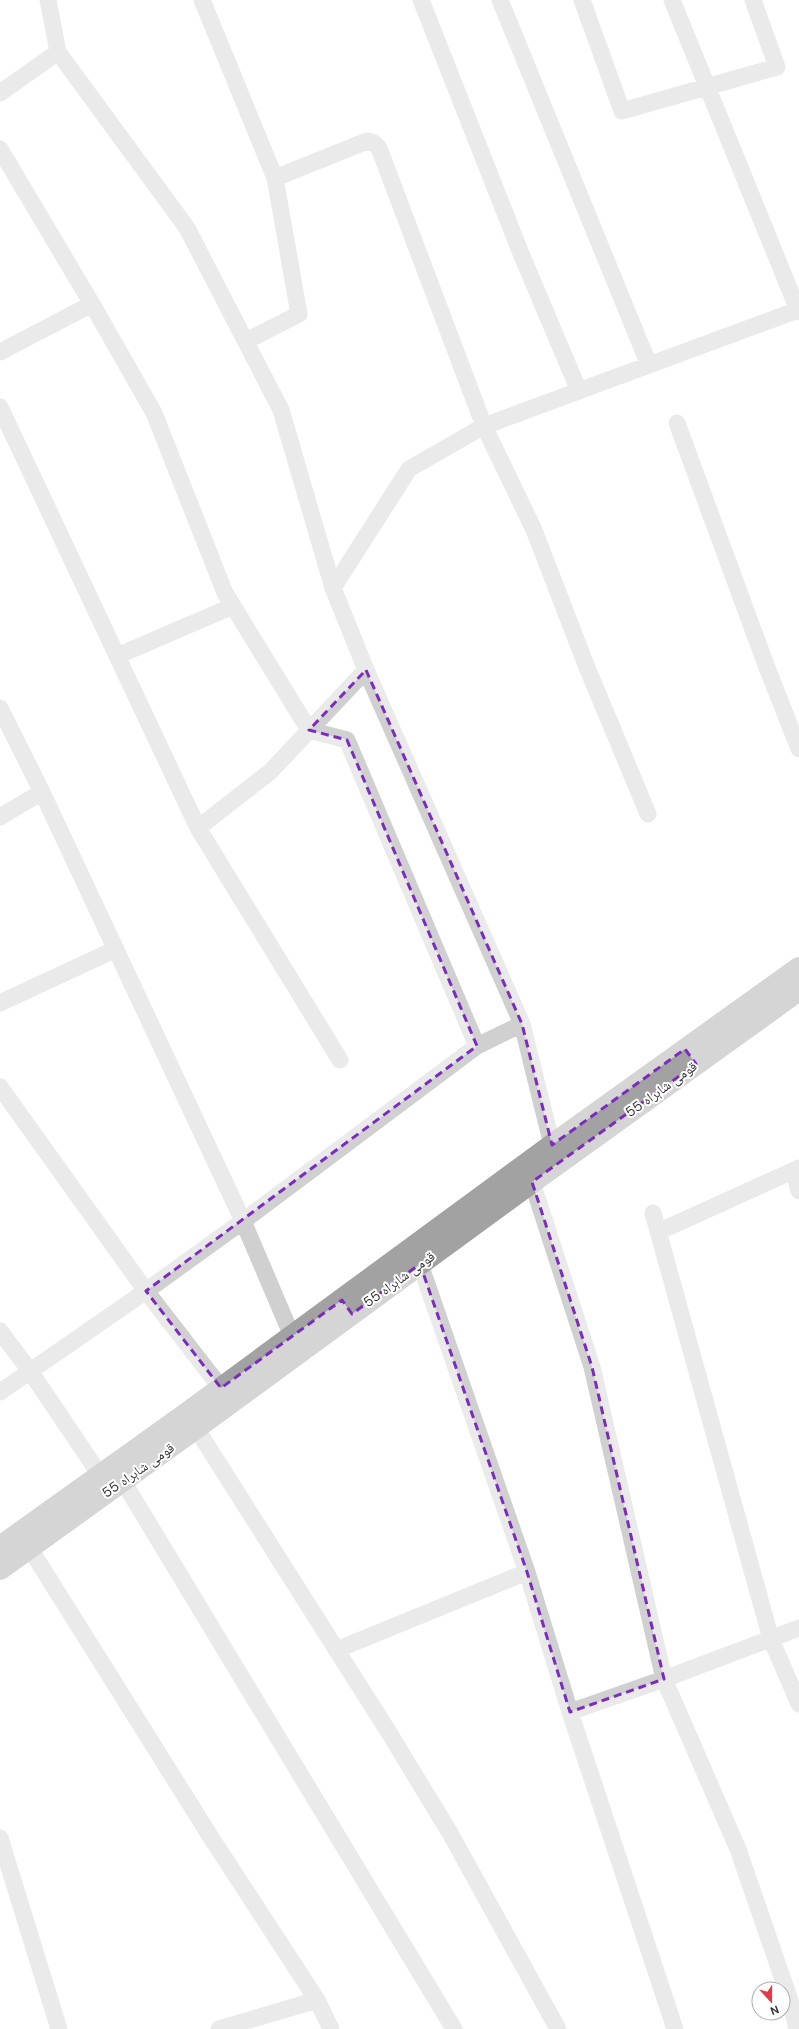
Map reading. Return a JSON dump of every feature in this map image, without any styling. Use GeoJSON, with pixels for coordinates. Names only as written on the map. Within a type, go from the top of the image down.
{"type":"FeatureCollection","features":[{"type":"Feature","properties":{"kind":"highway","name":"قومی شاہراہ 55"},"geometry":{"type":"LineString","coordinates":[[0,1546],[292,1336],[347,1307],[420,1264],[436,1241],[532,1182],[690,1057],[799,968]]}},
{"type":"Feature","properties":{"kind":"highway","name":"قومی شاہراہ 55"},"geometry":{"type":"LineString","coordinates":[[0,1569],[196,1428],[347,1307],[436,1241],[552,1145],[799,990]]}},
{"type":"Feature","properties":{"kind":"street"},"geometry":{"type":"LineString","coordinates":[[48,0],[58,52],[187,228],[282,410],[333,588],[366,670],[522,1024],[552,1145]]}},
{"type":"Feature","properties":{"kind":"street"},"geometry":{"type":"LineString","coordinates":[[202,0],[274,178],[299,314],[246,341]]}},
{"type":"Feature","properties":{"kind":"street"},"geometry":{"type":"LineString","coordinates":[[421,0],[522,256],[578,391]]}},
{"type":"Feature","properties":{"kind":"street"},"geometry":{"type":"LineString","coordinates":[[500,0],[649,365]]}},
{"type":"Feature","properties":{"kind":"street"},"geometry":{"type":"LineString","coordinates":[[582,0],[622,111],[777,67],[753,0]]}},
{"type":"Feature","properties":{"kind":"street"},"geometry":{"type":"LineString","coordinates":[[333,588],[409,469],[484,426],[799,311],[672,0]]}},
{"type":"Feature","properties":{"kind":"street"},"geometry":{"type":"LineString","coordinates":[[0,93],[58,52]]}},
{"type":"Feature","properties":{"kind":"street"},"geometry":{"type":"LineString","coordinates":[[274,178],[367,141],[374,143],[379,148],[484,426],[534,530],[586,665],[648,814]]}},
{"type":"Feature","properties":{"kind":"street"},"geometry":{"type":"LineString","coordinates":[[0,149],[92,304],[154,413],[225,593],[309,730],[347,740],[477,1046]]}},
{"type":"Feature","properties":{"kind":"street"},"geometry":{"type":"LineString","coordinates":[[0,352],[92,304]]}},
{"type":"Feature","properties":{"kind":"street"},"geometry":{"type":"LineString","coordinates":[[0,407],[198,828],[340,1060]]}},
{"type":"Feature","properties":{"kind":"street"},"geometry":{"type":"LineString","coordinates":[[677,423],[766,665],[799,749]]}},
{"type":"Feature","properties":{"kind":"street"},"geometry":{"type":"LineString","coordinates":[[117,656],[234,606]]}},
{"type":"Feature","properties":{"kind":"street"},"geometry":{"type":"LineString","coordinates":[[198,828],[271,771],[366,670]]}},
{"type":"Feature","properties":{"kind":"street"},"geometry":{"type":"LineString","coordinates":[[0,708],[42,792],[243,1221],[292,1336]]}},
{"type":"Feature","properties":{"kind":"street"},"geometry":{"type":"LineString","coordinates":[[0,817],[42,792]]}},
{"type":"Feature","properties":{"kind":"street"},"geometry":{"type":"LineString","coordinates":[[0,1003],[116,949]]}},
{"type":"Feature","properties":{"kind":"street"},"geometry":{"type":"LineString","coordinates":[[0,1392],[146,1291],[243,1221],[477,1046],[522,1024]]}},
{"type":"Feature","properties":{"kind":"street"},"geometry":{"type":"LineString","coordinates":[[0,1087],[146,1291],[221,1388]]}},
{"type":"Feature","properties":{"kind":"street"},"geometry":{"type":"LineString","coordinates":[[658,1232],[796,1169],[799,1191]]}},
{"type":"Feature","properties":{"kind":"street"},"geometry":{"type":"LineString","coordinates":[[532,1182],[592,1367],[664,1679],[738,1849],[791,2003],[797,2029]]}},
{"type":"Feature","properties":{"kind":"street"},"geometry":{"type":"LineString","coordinates":[[653,1213],[770,1639],[799,1704]]}},
{"type":"Feature","properties":{"kind":"street"},"geometry":{"type":"LineString","coordinates":[[420,1264],[527,1572],[570,1712],[674,2029]]}},
{"type":"Feature","properties":{"kind":"street"},"geometry":{"type":"LineString","coordinates":[[0,1331],[30,1371],[100,1475]]}},
{"type":"Feature","properties":{"kind":"street"},"geometry":{"type":"LineString","coordinates":[[196,1428],[450,1833],[558,2029]]}},
{"type":"Feature","properties":{"kind":"street"},"geometry":{"type":"LineString","coordinates":[[122,1481],[454,2029]]}},
{"type":"Feature","properties":{"kind":"street"},"geometry":{"type":"LineString","coordinates":[[29,1547],[316,2000],[331,2029]]}},
{"type":"Feature","properties":{"kind":"street"},"geometry":{"type":"LineString","coordinates":[[336,1650],[527,1572]]}},
{"type":"Feature","properties":{"kind":"street"},"geometry":{"type":"LineString","coordinates":[[570,1712],[664,1679],[799,1628]]}},
{"type":"Feature","properties":{"kind":"street"},"geometry":{"type":"LineString","coordinates":[[0,1838],[59,2029]]}},
{"type":"Feature","properties":{"kind":"street"},"geometry":{"type":"LineString","coordinates":[[219,2029],[316,2000]]}},
{"type":"Feature","properties":{"kind":"highlighted area"},"geometry":{"type":"Polygon","coordinates":[[[366,670],[522,1024],[552,1145],[685,1049],[696,1064],[532,1182],[592,1367],[664,1679],[570,1712],[527,1572],[420,1264],[352,1314],[342,1300],[221,1388],[146,1291],[477,1046],[347,740],[309,730],[366,670]]]}}]}
